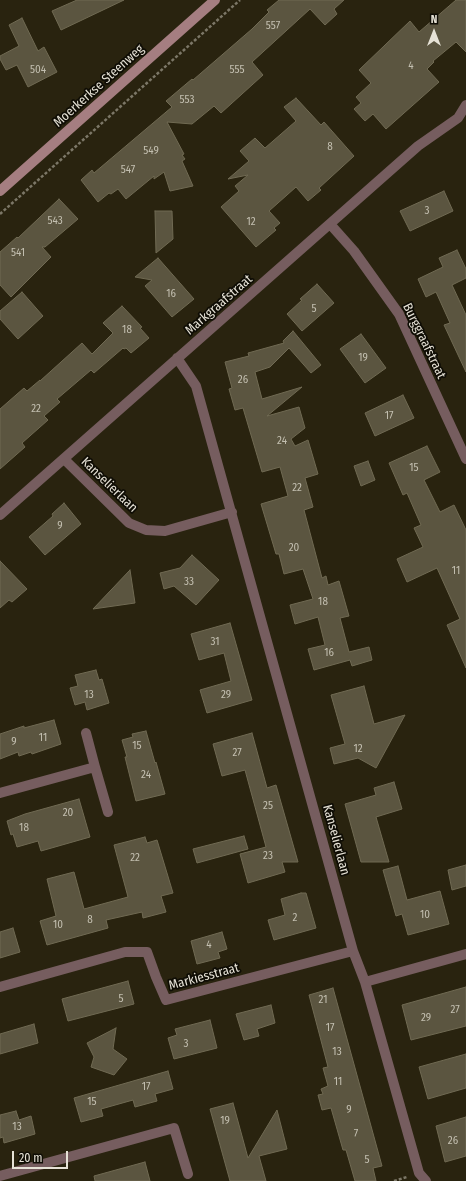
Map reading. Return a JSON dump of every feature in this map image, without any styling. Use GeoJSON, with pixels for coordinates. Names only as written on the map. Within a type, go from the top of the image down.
{"type":"FeatureCollection","features":[{"type":"Feature","properties":{"kind":"street","name":"Moerkerkse Steenweg"},"geometry":{"type":"LineString","coordinates":[[0,191],[215,0]]}},
{"type":"Feature","properties":{"kind":"street","name":"Markgraafstraat"},"geometry":{"type":"LineString","coordinates":[[0,515],[418,146],[462,118],[466,105]]}},
{"type":"Feature","properties":{"kind":"street","name":"Burggraafstraat"},"geometry":{"type":"LineString","coordinates":[[330,224],[354,251],[399,314],[466,459]]}},
{"type":"Feature","properties":{"kind":"street","name":"Kanselierlaan"},"geometry":{"type":"LineString","coordinates":[[177,358],[196,386],[353,951],[365,982],[422,1177]]}},
{"type":"Feature","properties":{"kind":"street","name":"Kanselierlaan"},"geometry":{"type":"LineString","coordinates":[[64,459],[129,523],[146,530],[165,530],[232,512]]}},
{"type":"Feature","properties":{"kind":"street"},"geometry":{"type":"LineString","coordinates":[[86,733],[108,812]]}},
{"type":"Feature","properties":{"kind":"street"},"geometry":{"type":"LineString","coordinates":[[0,793],[95,767]]}},
{"type":"Feature","properties":{"kind":"street","name":"Markiesstraat"},"geometry":{"type":"LineString","coordinates":[[0,987],[124,952],[147,952],[156,978],[166,1000],[353,951]]}},
{"type":"Feature","properties":{"kind":"street"},"geometry":{"type":"LineString","coordinates":[[365,982],[466,954]]}},
{"type":"Feature","properties":{"kind":"street"},"geometry":{"type":"LineString","coordinates":[[0,1176],[174,1128],[188,1174]]}},
{"type":"Feature","properties":{"kind":"path"},"geometry":{"type":"LineString","coordinates":[[0,214],[240,0]]}},
{"type":"Feature","properties":{"kind":"building"},"geometry":{"type":"Polygon","coordinates":[[[77,0],[124,0],[61,30],[52,11],[77,0]]]}},
{"type":"Feature","properties":{"kind":"building"},"geometry":{"type":"Polygon","coordinates":[[[279,0],[344,0],[334,9],[337,14],[325,25],[310,9],[252,62],[263,75],[221,113],[214,106],[192,124],[167,122],[184,154],[182,155],[185,159],[182,161],[193,186],[170,191],[164,172],[154,179],[154,176],[126,199],[118,189],[111,194],[109,193],[98,202],[81,180],[92,170],[94,173],[172,107],[166,101],[192,79],[193,80],[252,29],[269,12],[267,10],[279,0]]]}},
{"type":"Feature","properties":{"kind":"building"},"geometry":{"type":"Polygon","coordinates":[[[456,0],[466,0],[466,52],[456,42],[433,61],[434,62],[427,69],[439,82],[386,129],[373,114],[365,121],[354,109],[361,103],[356,97],[371,83],[359,70],[410,21],[419,32],[456,0]]]}},
{"type":"Feature","properties":{"kind":"building"},"geometry":{"type":"Polygon","coordinates":[[[22,18],[38,51],[44,47],[57,72],[28,87],[17,65],[6,70],[0,59],[0,56],[19,46],[9,25],[22,18]]]}},
{"type":"Feature","properties":{"kind":"building"},"geometry":{"type":"Polygon","coordinates":[[[296,98],[321,125],[324,122],[354,156],[319,188],[321,190],[308,201],[296,187],[269,211],[280,223],[274,228],[276,230],[256,247],[221,207],[239,191],[235,186],[248,175],[228,179],[249,161],[240,151],[255,138],[265,148],[296,121],[284,107],[296,98]]]}},
{"type":"Feature","properties":{"kind":"building"},"geometry":{"type":"Polygon","coordinates":[[[444,191],[453,211],[410,231],[400,211],[444,191]]]}},
{"type":"Feature","properties":{"kind":"building"},"geometry":{"type":"Polygon","coordinates":[[[59,199],[78,219],[45,247],[42,247],[51,257],[11,297],[0,285],[0,252],[17,237],[18,238],[59,199]]]}},
{"type":"Feature","properties":{"kind":"building"},"geometry":{"type":"Polygon","coordinates":[[[155,211],[172,211],[173,239],[156,253],[155,211]]]}},
{"type":"Feature","properties":{"kind":"building"},"geometry":{"type":"Polygon","coordinates":[[[457,250],[466,269],[466,278],[452,285],[466,315],[466,372],[444,325],[450,323],[436,292],[426,297],[418,279],[443,267],[439,258],[457,250]]]}},
{"type":"Feature","properties":{"kind":"building"},"geometry":{"type":"Polygon","coordinates":[[[158,258],[194,299],[172,317],[145,286],[152,280],[135,277],[158,258]]]}},
{"type":"Feature","properties":{"kind":"building"},"geometry":{"type":"Polygon","coordinates":[[[317,284],[334,303],[302,331],[287,314],[302,300],[300,299],[317,284]]]}},
{"type":"Feature","properties":{"kind":"building"},"geometry":{"type":"Polygon","coordinates":[[[22,292],[43,316],[18,339],[0,319],[0,311],[22,292]]]}},
{"type":"Feature","properties":{"kind":"building"},"geometry":{"type":"Polygon","coordinates":[[[122,306],[142,327],[140,328],[149,338],[131,353],[126,348],[123,348],[94,373],[91,370],[57,399],[60,402],[44,416],[48,420],[22,443],[25,447],[0,469],[0,409],[24,388],[27,391],[40,381],[82,343],[92,354],[113,333],[103,323],[122,306]]]}},
{"type":"Feature","properties":{"kind":"building"},"geometry":{"type":"Polygon","coordinates":[[[293,331],[321,365],[311,373],[289,348],[270,367],[255,372],[262,399],[302,387],[267,416],[299,407],[305,428],[291,439],[295,446],[308,440],[318,474],[305,478],[313,507],[304,510],[322,578],[326,576],[328,585],[339,581],[349,616],[340,618],[349,652],[369,647],[372,660],[352,666],[350,660],[314,670],[308,649],[325,645],[318,617],[295,624],[290,605],[313,599],[303,569],[284,574],[279,554],[276,554],[261,504],[288,496],[280,467],[262,472],[243,408],[235,410],[229,389],[232,388],[225,362],[249,356],[248,353],[284,343],[283,341],[293,331]]]}},
{"type":"Feature","properties":{"kind":"building"},"geometry":{"type":"Polygon","coordinates":[[[361,334],[386,368],[365,383],[340,349],[361,334]]]}},
{"type":"Feature","properties":{"kind":"building"},"geometry":{"type":"Polygon","coordinates":[[[403,395],[414,418],[375,436],[365,413],[403,395]]]}},
{"type":"Feature","properties":{"kind":"building"},"geometry":{"type":"Polygon","coordinates":[[[427,446],[440,472],[424,480],[440,512],[454,505],[466,530],[466,668],[447,625],[460,619],[437,568],[407,582],[397,559],[423,547],[414,528],[421,525],[407,493],[403,495],[389,463],[427,446]]]}},
{"type":"Feature","properties":{"kind":"building"},"geometry":{"type":"Polygon","coordinates":[[[368,461],[375,480],[361,486],[354,466],[368,461]]]}},
{"type":"Feature","properties":{"kind":"building"},"geometry":{"type":"Polygon","coordinates":[[[64,503],[81,524],[45,555],[29,537],[53,516],[52,514],[64,503]]]}},
{"type":"Feature","properties":{"kind":"building"},"geometry":{"type":"Polygon","coordinates":[[[192,555],[219,580],[196,605],[174,586],[164,589],[160,573],[180,568],[192,555]]]}},
{"type":"Feature","properties":{"kind":"building"},"geometry":{"type":"Polygon","coordinates":[[[0,561],[27,589],[12,602],[9,600],[0,608],[0,561]]]}},
{"type":"Feature","properties":{"kind":"building"},"geometry":{"type":"Polygon","coordinates":[[[130,570],[135,603],[93,609],[130,570]]]}},
{"type":"Feature","properties":{"kind":"building"},"geometry":{"type":"Polygon","coordinates":[[[230,623],[252,700],[207,713],[200,690],[231,681],[224,653],[199,660],[191,634],[230,623]]]}},
{"type":"Feature","properties":{"kind":"building"},"geometry":{"type":"Polygon","coordinates":[[[96,670],[99,680],[102,679],[109,703],[87,710],[85,702],[75,705],[70,688],[78,686],[75,675],[96,670]]]}},
{"type":"Feature","properties":{"kind":"building"},"geometry":{"type":"Polygon","coordinates":[[[364,686],[374,724],[405,715],[376,768],[358,758],[334,764],[330,748],[345,744],[331,695],[364,686]]]}},
{"type":"Feature","properties":{"kind":"building"},"geometry":{"type":"Polygon","coordinates":[[[54,720],[61,744],[32,754],[31,752],[19,756],[18,752],[0,759],[0,734],[24,726],[24,728],[54,720]]]}},
{"type":"Feature","properties":{"kind":"building"},"geometry":{"type":"Polygon","coordinates":[[[146,731],[165,794],[136,801],[122,740],[133,737],[132,734],[146,731]]]}},
{"type":"Feature","properties":{"kind":"building"},"geometry":{"type":"Polygon","coordinates":[[[252,733],[267,788],[276,785],[298,862],[282,862],[285,872],[248,883],[240,854],[266,847],[245,770],[222,776],[213,744],[252,733]]]}},
{"type":"Feature","properties":{"kind":"building"},"geometry":{"type":"Polygon","coordinates":[[[394,782],[402,809],[376,817],[389,862],[361,862],[345,804],[376,795],[374,788],[394,782]]]}},
{"type":"Feature","properties":{"kind":"building"},"geometry":{"type":"Polygon","coordinates":[[[79,799],[90,837],[41,851],[38,841],[17,847],[13,834],[11,835],[7,821],[25,814],[79,799]]]}},
{"type":"Feature","properties":{"kind":"building"},"geometry":{"type":"Polygon","coordinates":[[[244,836],[248,849],[197,863],[193,849],[244,836]]]}},
{"type":"Feature","properties":{"kind":"building"},"geometry":{"type":"Polygon","coordinates":[[[145,837],[147,843],[157,840],[173,893],[161,896],[166,912],[143,918],[142,912],[106,920],[108,928],[47,945],[40,921],[56,916],[47,879],[74,872],[84,909],[128,897],[114,845],[145,837]]]}},
{"type":"Feature","properties":{"kind":"building"},"geometry":{"type":"Polygon","coordinates":[[[466,865],[466,886],[452,890],[448,870],[466,865]]]}},
{"type":"Feature","properties":{"kind":"building"},"geometry":{"type":"Polygon","coordinates":[[[398,866],[407,900],[440,891],[449,924],[408,935],[402,914],[396,916],[383,870],[398,866]]]}},
{"type":"Feature","properties":{"kind":"building"},"geometry":{"type":"Polygon","coordinates":[[[306,893],[316,928],[274,940],[268,920],[285,915],[281,899],[306,893]]]}},
{"type":"Feature","properties":{"kind":"building"},"geometry":{"type":"Polygon","coordinates":[[[13,928],[20,952],[0,958],[0,932],[13,928]]]}},
{"type":"Feature","properties":{"kind":"building"},"geometry":{"type":"Polygon","coordinates":[[[222,932],[227,949],[218,952],[220,958],[197,964],[191,941],[222,932]]]}},
{"type":"Feature","properties":{"kind":"building"},"geometry":{"type":"Polygon","coordinates":[[[128,981],[134,1004],[68,1021],[62,999],[128,981]]]}},
{"type":"Feature","properties":{"kind":"building"},"geometry":{"type":"Polygon","coordinates":[[[466,987],[466,1026],[411,1040],[402,1005],[466,987]]]}},
{"type":"Feature","properties":{"kind":"building"},"geometry":{"type":"Polygon","coordinates":[[[333,988],[382,1166],[373,1168],[376,1181],[355,1181],[346,1150],[343,1150],[331,1108],[322,1110],[318,1095],[323,1094],[321,1089],[328,1086],[323,1068],[328,1067],[309,995],[333,988]]]}},
{"type":"Feature","properties":{"kind":"building"},"geometry":{"type":"Polygon","coordinates":[[[271,1005],[275,1023],[257,1029],[259,1036],[244,1040],[236,1014],[271,1005]]]}},
{"type":"Feature","properties":{"kind":"building"},"geometry":{"type":"Polygon","coordinates":[[[210,1020],[217,1048],[174,1059],[168,1038],[177,1035],[175,1029],[210,1020]]]}},
{"type":"Feature","properties":{"kind":"building"},"geometry":{"type":"Polygon","coordinates":[[[34,1024],[38,1043],[0,1054],[0,1034],[34,1024]]]}},
{"type":"Feature","properties":{"kind":"building"},"geometry":{"type":"Polygon","coordinates":[[[116,1028],[113,1049],[127,1059],[114,1075],[91,1067],[94,1057],[87,1043],[116,1028]]]}},
{"type":"Feature","properties":{"kind":"building"},"geometry":{"type":"Polygon","coordinates":[[[466,1054],[466,1088],[428,1099],[419,1067],[466,1054]]]}},
{"type":"Feature","properties":{"kind":"building"},"geometry":{"type":"Polygon","coordinates":[[[168,1071],[173,1089],[155,1094],[157,1101],[135,1107],[133,1100],[101,1109],[103,1116],[81,1122],[74,1098],[168,1071]]]}},
{"type":"Feature","properties":{"kind":"building"},"geometry":{"type":"Polygon","coordinates":[[[233,1103],[248,1158],[277,1110],[287,1149],[259,1156],[266,1181],[230,1181],[210,1109],[233,1103]]]}},
{"type":"Feature","properties":{"kind":"building"},"geometry":{"type":"Polygon","coordinates":[[[16,1111],[19,1120],[31,1116],[35,1134],[4,1143],[3,1137],[0,1138],[0,1115],[16,1111]]]}},
{"type":"Feature","properties":{"kind":"building"},"geometry":{"type":"Polygon","coordinates":[[[466,1117],[466,1156],[445,1162],[436,1126],[466,1117]]]}},
{"type":"Feature","properties":{"kind":"building"},"geometry":{"type":"Polygon","coordinates":[[[145,1162],[150,1181],[95,1181],[94,1176],[145,1162]]]}}]}
